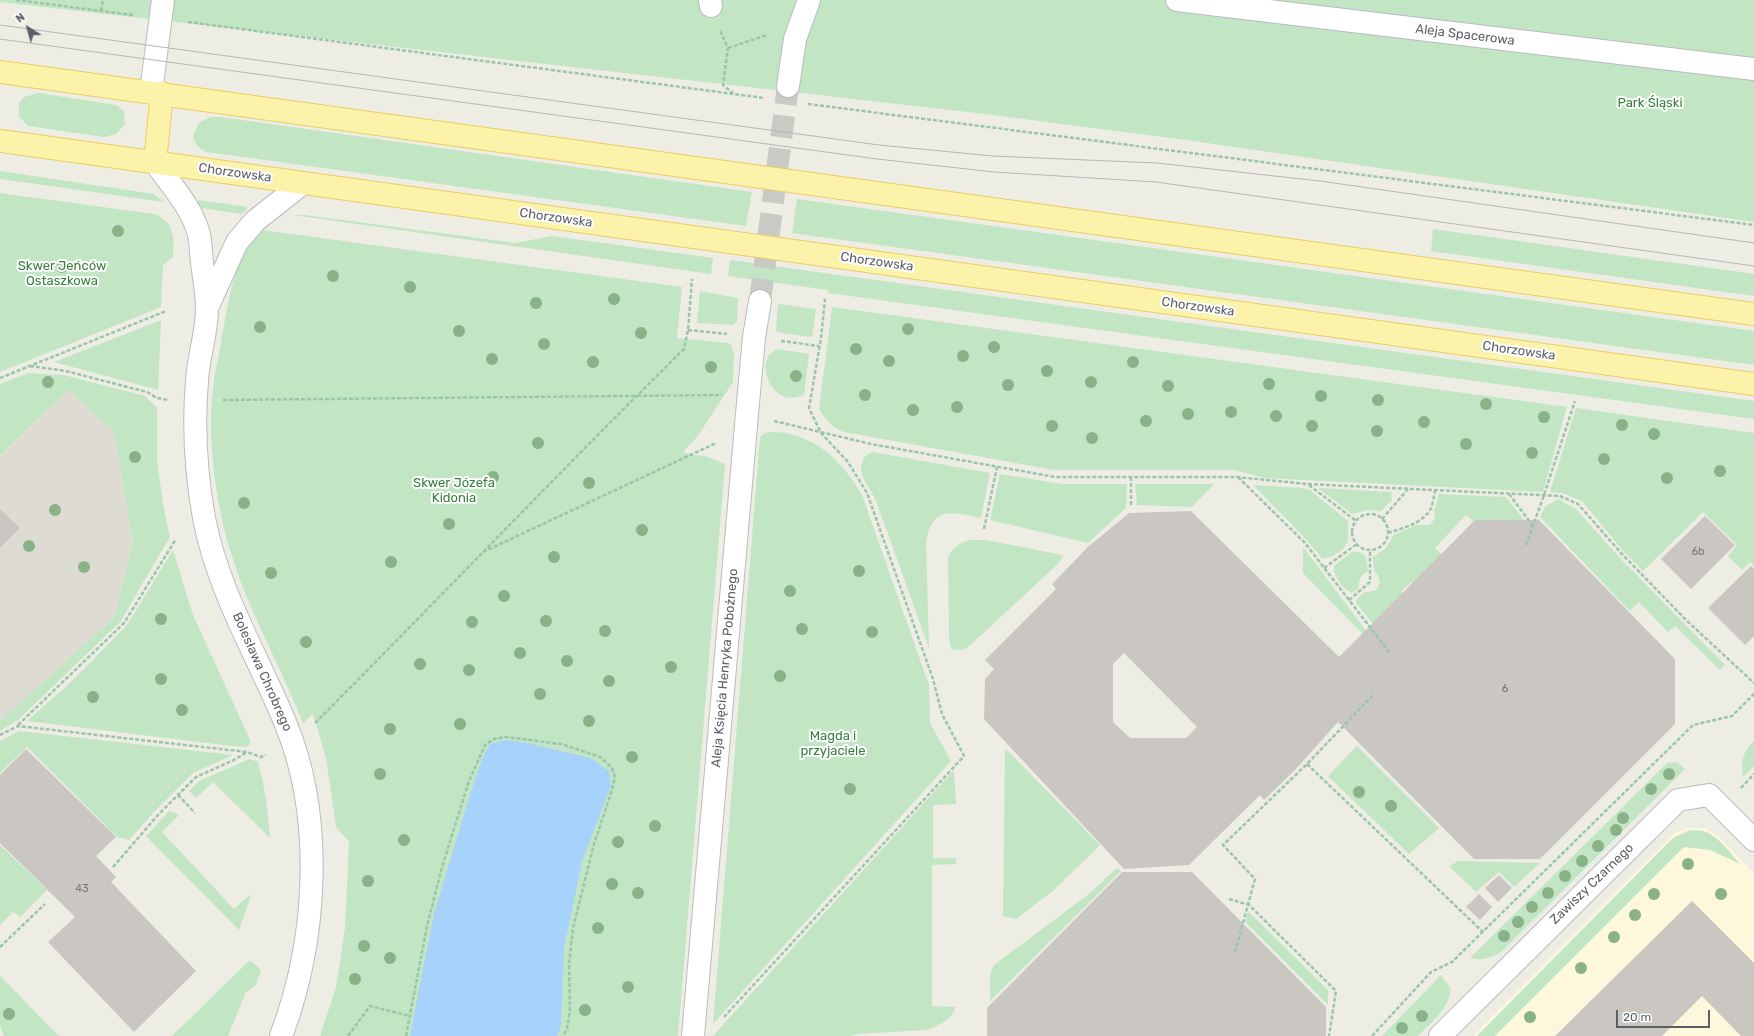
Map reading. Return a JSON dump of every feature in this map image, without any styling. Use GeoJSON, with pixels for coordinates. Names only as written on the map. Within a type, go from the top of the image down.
{"type":"FeatureCollection","features":[{"type":"Feature","properties":{"kind":"main road"},"geometry":{"type":"LineString","coordinates":[[0,72],[1754,314]]}},
{"type":"Feature","properties":{"kind":"main road"},"geometry":{"type":"LineString","coordinates":[[155,162],[156,93]]}},
{"type":"Feature","properties":{"kind":"main road","name":"Chorzowska"},"geometry":{"type":"LineString","coordinates":[[0,141],[1754,384]]}},
{"type":"Feature","properties":{"kind":"street"},"geometry":{"type":"LineString","coordinates":[[780,92],[795,39],[809,0]]}},
{"type":"Feature","properties":{"kind":"street","name":"Aleja Spacerowa"},"geometry":{"type":"LineString","coordinates":[[1177,0],[1754,69]]}},
{"type":"Feature","properties":{"kind":"street"},"geometry":{"type":"LineString","coordinates":[[156,93],[162,9]]}},
{"type":"Feature","properties":{"kind":"street","name":"Bolesława Chrobrego"},"geometry":{"type":"LineString","coordinates":[[155,162],[190,211],[199,233],[207,309],[196,380],[195,422],[198,474],[204,520],[221,577],[238,620],[285,723],[292,742],[305,790],[312,837],[306,944],[298,986],[281,1036]]}},
{"type":"Feature","properties":{"kind":"street","name":"Bolesława Chrobrego"},"geometry":{"type":"LineString","coordinates":[[207,309],[237,242],[255,221],[303,183]]}},
{"type":"Feature","properties":{"kind":"street","name":"Aleja Księcia Henryka Pobożnego"},"geometry":{"type":"LineString","coordinates":[[693,1036],[747,412],[754,337],[760,301]]}},
{"type":"Feature","properties":{"kind":"street","name":"Zawiszy Czarnego"},"geometry":{"type":"LineString","coordinates":[[1440,1036],[1678,800],[1709,795],[1754,840]]}},
{"type":"Feature","properties":{"kind":"path"},"geometry":{"type":"LineString","coordinates":[[16,0],[101,11],[162,9],[733,94],[780,92]]}},
{"type":"Feature","properties":{"kind":"path"},"geometry":{"type":"LineString","coordinates":[[49,4],[50,0]]}},
{"type":"Feature","properties":{"kind":"path"},"geometry":{"type":"LineString","coordinates":[[101,11],[103,0]]}},
{"type":"Feature","properties":{"kind":"path"},"geometry":{"type":"LineString","coordinates":[[719,28],[728,48],[723,85],[733,94]]}},
{"type":"Feature","properties":{"kind":"path"},"geometry":{"type":"LineString","coordinates":[[728,48],[768,35]]}},
{"type":"Feature","properties":{"kind":"path"},"geometry":{"type":"LineString","coordinates":[[803,103],[1754,225]]}},
{"type":"Feature","properties":{"kind":"path"},"geometry":{"type":"LineString","coordinates":[[312,727],[481,553],[684,349],[688,330],[692,279]]}},
{"type":"Feature","properties":{"kind":"path"},"geometry":{"type":"LineString","coordinates":[[722,1018],[964,756],[942,714],[933,679],[867,493],[848,462],[821,433],[809,408],[825,298]]}},
{"type":"Feature","properties":{"kind":"path"},"geometry":{"type":"LineString","coordinates":[[0,378],[166,311]]}},
{"type":"Feature","properties":{"kind":"path"},"geometry":{"type":"LineString","coordinates":[[688,330],[728,334]]}},
{"type":"Feature","properties":{"kind":"path"},"geometry":{"type":"LineString","coordinates":[[779,340],[819,346]]}},
{"type":"Feature","properties":{"kind":"path"},"geometry":{"type":"LineString","coordinates":[[29,366],[66,371],[147,392],[162,400],[173,400]]}},
{"type":"Feature","properties":{"kind":"path"},"geometry":{"type":"LineString","coordinates":[[218,400],[635,397],[747,412],[821,433],[871,444],[1055,477],[1237,476],[1307,484],[1560,496],[1578,504],[1622,554],[1685,619],[1754,684]]}},
{"type":"Feature","properties":{"kind":"path"},"geometry":{"type":"LineString","coordinates":[[1526,545],[1575,401]]}},
{"type":"Feature","properties":{"kind":"path"},"geometry":{"type":"LineString","coordinates":[[481,553],[693,455],[747,412]]}},
{"type":"Feature","properties":{"kind":"path"},"geometry":{"type":"LineString","coordinates":[[984,529],[997,467]]}},
{"type":"Feature","properties":{"kind":"path"},"geometry":{"type":"LineString","coordinates":[[1237,476],[1305,544],[1390,653]]}},
{"type":"Feature","properties":{"kind":"path"},"geometry":{"type":"LineString","coordinates":[[1131,477],[1131,507]]}},
{"type":"Feature","properties":{"kind":"path"},"geometry":{"type":"LineString","coordinates":[[1307,484],[1356,521]]}},
{"type":"Feature","properties":{"kind":"path"},"geometry":{"type":"LineString","coordinates":[[1382,519],[1409,489]]}},
{"type":"Feature","properties":{"kind":"path"},"geometry":{"type":"LineString","coordinates":[[1388,533],[1416,523],[1425,516],[1431,508],[1435,490]]}},
{"type":"Feature","properties":{"kind":"path"},"geometry":{"type":"LineString","coordinates":[[1508,494],[1533,526]]}},
{"type":"Feature","properties":{"kind":"path"},"geometry":{"type":"LineString","coordinates":[[1368,514],[1375,515],[1382,519],[1388,533],[1387,540],[1376,549],[1362,549],[1356,544],[1352,532],[1356,521],[1368,514]]}},
{"type":"Feature","properties":{"kind":"path"},"geometry":{"type":"LineString","coordinates":[[0,735],[18,726],[124,623],[176,539]]}},
{"type":"Feature","properties":{"kind":"path"},"geometry":{"type":"LineString","coordinates":[[1324,568],[1356,544]]}},
{"type":"Feature","properties":{"kind":"path"},"geometry":{"type":"LineString","coordinates":[[1349,600],[1370,582],[1370,550]]}},
{"type":"Feature","properties":{"kind":"path"},"geometry":{"type":"LineString","coordinates":[[1235,952],[1255,879],[1223,845],[1307,764],[1374,694]]}},
{"type":"Feature","properties":{"kind":"path"},"geometry":{"type":"LineString","coordinates":[[1372,1036],[1431,972],[1452,962],[1693,725],[1732,716],[1754,694]]}},
{"type":"Feature","properties":{"kind":"path"},"geometry":{"type":"LineString","coordinates":[[18,726],[247,752],[262,756],[272,752]]}},
{"type":"Feature","properties":{"kind":"path"},"geometry":{"type":"LineString","coordinates":[[406,1036],[427,926],[442,867],[470,781],[485,745],[494,739],[506,737],[561,744],[600,758],[612,768],[615,777],[594,844],[574,928],[569,964],[570,1010],[567,1029],[563,1036]]}},
{"type":"Feature","properties":{"kind":"path"},"geometry":{"type":"LineString","coordinates":[[113,867],[158,815],[196,777],[234,760],[247,752]]}},
{"type":"Feature","properties":{"kind":"path"},"geometry":{"type":"LineString","coordinates":[[1307,764],[1483,932]]}},
{"type":"Feature","properties":{"kind":"path"},"geometry":{"type":"LineString","coordinates":[[178,796],[195,813]]}},
{"type":"Feature","properties":{"kind":"path"},"geometry":{"type":"LineString","coordinates":[[1228,899],[1248,904],[1336,991],[1329,1036]]}},
{"type":"Feature","properties":{"kind":"path"},"geometry":{"type":"LineString","coordinates":[[0,947],[45,904]]}},
{"type":"Feature","properties":{"kind":"path"},"geometry":{"type":"LineString","coordinates":[[348,1036],[370,1006],[410,1016]]}},
{"type":"Feature","properties":{"kind":"shaded area"},"geometry":{"type":"Polygon","coordinates":[[[69,390],[114,432],[133,542],[114,618],[0,721],[0,457],[69,390]]]}},
{"type":"Feature","properties":{"kind":"shaded area"},"geometry":{"type":"Polygon","coordinates":[[[1689,828],[1706,828],[1720,838],[1754,873],[1754,1036],[1473,1036],[1676,832],[1689,828]]]}},
{"type":"Feature","properties":{"kind":"green space","name":"Park Śląski"},"geometry":{"type":"Polygon","coordinates":[[[0,0],[1754,0],[1754,222],[1186,140],[977,113],[0,2],[0,0]]]}},
{"type":"Feature","properties":{"kind":"green space"},"geometry":{"type":"Polygon","coordinates":[[[38,93],[116,105],[124,111],[125,124],[116,134],[104,137],[28,126],[19,116],[19,103],[24,97],[38,93]]]}},
{"type":"Feature","properties":{"kind":"green space"},"geometry":{"type":"Polygon","coordinates":[[[210,117],[221,117],[752,192],[746,226],[207,152],[197,145],[194,141],[193,135],[199,123],[210,117]]]}},
{"type":"Feature","properties":{"kind":"green space"},"geometry":{"type":"Polygon","coordinates":[[[0,171],[154,194],[164,202],[0,179],[0,171]]]}},
{"type":"Feature","properties":{"kind":"green space","name":"Skwer Jeńców Ostaszkowa"},"geometry":{"type":"Polygon","coordinates":[[[0,193],[154,214],[161,217],[170,226],[172,231],[173,257],[163,265],[161,307],[0,372],[0,193]]]}},
{"type":"Feature","properties":{"kind":"green space"},"geometry":{"type":"Polygon","coordinates":[[[797,199],[1754,331],[1754,365],[792,233],[797,199]]]}},
{"type":"Feature","properties":{"kind":"green space"},"geometry":{"type":"Polygon","coordinates":[[[198,200],[247,207],[247,209],[241,214],[202,208],[198,204],[198,200]]]}},
{"type":"Feature","properties":{"kind":"green space"},"geometry":{"type":"Polygon","coordinates":[[[293,215],[305,215],[516,243],[552,236],[713,258],[711,274],[293,215]]]}},
{"type":"Feature","properties":{"kind":"green space"},"geometry":{"type":"Polygon","coordinates":[[[1433,229],[1754,274],[1754,296],[1431,251],[1433,229]]]}},
{"type":"Feature","properties":{"kind":"green space","name":"Skwer Józefa Kidonia"},"geometry":{"type":"Polygon","coordinates":[[[262,230],[682,287],[677,338],[728,343],[731,345],[734,353],[733,382],[697,437],[683,452],[705,456],[725,464],[678,1036],[320,1036],[336,987],[345,928],[349,842],[336,827],[326,758],[313,714],[303,723],[239,578],[221,514],[212,446],[211,423],[214,380],[230,296],[242,257],[262,230]]]}},
{"type":"Feature","properties":{"kind":"green space"},"geometry":{"type":"Polygon","coordinates":[[[730,260],[1754,401],[1754,419],[828,293],[828,290],[728,276],[730,260]]]}},
{"type":"Feature","properties":{"kind":"green space"},"geometry":{"type":"Polygon","coordinates":[[[700,291],[738,298],[737,321],[733,325],[697,323],[700,291]]]}},
{"type":"Feature","properties":{"kind":"green space"},"geometry":{"type":"Polygon","coordinates":[[[778,304],[816,309],[812,337],[780,333],[776,331],[778,304]]]}},
{"type":"Feature","properties":{"kind":"green space"},"geometry":{"type":"Polygon","coordinates":[[[832,307],[1567,407],[1543,492],[1265,478],[1234,470],[1054,470],[844,432],[833,425],[827,420],[819,409],[832,307]]]}},
{"type":"Feature","properties":{"kind":"green space"},"geometry":{"type":"Polygon","coordinates":[[[161,320],[158,390],[54,362],[161,320]]]}},
{"type":"Feature","properties":{"kind":"green space"},"geometry":{"type":"Polygon","coordinates":[[[776,349],[809,354],[804,395],[787,398],[775,390],[771,385],[766,373],[766,360],[776,349]]]}},
{"type":"Feature","properties":{"kind":"green space"},"geometry":{"type":"Polygon","coordinates":[[[28,373],[64,375],[145,396],[157,408],[157,460],[163,504],[170,537],[120,622],[18,720],[0,731],[0,721],[114,618],[133,542],[114,432],[69,390],[0,456],[0,384],[28,373]]]}},
{"type":"Feature","properties":{"kind":"green space"},"geometry":{"type":"Polygon","coordinates":[[[1576,408],[1754,433],[1754,566],[1750,562],[1742,570],[1728,556],[1737,545],[1703,512],[1643,571],[1624,552],[1582,501],[1562,493],[1550,492],[1576,408]]]}},
{"type":"Feature","properties":{"kind":"green space","name":"Magda i przyjaciele"},"geometry":{"type":"Polygon","coordinates":[[[769,432],[799,436],[824,450],[845,470],[862,495],[929,685],[930,723],[951,761],[713,1024],[760,437],[769,432]]]}},
{"type":"Feature","properties":{"kind":"green space"},"geometry":{"type":"Polygon","coordinates":[[[873,452],[990,473],[981,518],[952,513],[945,514],[938,517],[933,522],[929,530],[926,542],[929,648],[876,501],[861,472],[861,465],[864,458],[873,452]]]}},
{"type":"Feature","properties":{"kind":"green space"},"geometry":{"type":"Polygon","coordinates":[[[1000,474],[1062,484],[1127,484],[1126,508],[1088,543],[990,520],[1000,474]]]}},
{"type":"Feature","properties":{"kind":"green space"},"geometry":{"type":"Polygon","coordinates":[[[1135,484],[1214,484],[1192,507],[1137,505],[1135,484]]]}},
{"type":"Feature","properties":{"kind":"green space"},"geometry":{"type":"Polygon","coordinates":[[[1253,485],[1303,488],[1310,490],[1348,521],[1347,543],[1333,556],[1322,558],[1303,536],[1253,485]]]}},
{"type":"Feature","properties":{"kind":"green space"},"geometry":{"type":"Polygon","coordinates":[[[1318,488],[1391,492],[1392,500],[1381,511],[1368,510],[1352,514],[1318,488]]]}},
{"type":"Feature","properties":{"kind":"green space"},"geometry":{"type":"Polygon","coordinates":[[[1439,494],[1506,497],[1525,521],[1474,522],[1466,515],[1435,548],[1442,555],[1414,584],[1411,582],[1402,591],[1404,594],[1374,625],[1356,603],[1356,600],[1363,593],[1377,590],[1380,582],[1374,571],[1373,557],[1386,548],[1394,535],[1417,525],[1430,525],[1433,522],[1435,515],[1434,511],[1439,494]]]}},
{"type":"Feature","properties":{"kind":"green space"},"geometry":{"type":"Polygon","coordinates":[[[1558,499],[1577,510],[1619,557],[1725,665],[1720,670],[1675,626],[1668,632],[1639,602],[1630,611],[1540,517],[1545,507],[1558,499]]]}},
{"type":"Feature","properties":{"kind":"green space"},"geometry":{"type":"Polygon","coordinates":[[[970,540],[986,540],[1063,555],[1058,564],[966,649],[951,649],[949,638],[948,557],[957,546],[970,540]]]}},
{"type":"Feature","properties":{"kind":"green space"},"geometry":{"type":"Polygon","coordinates":[[[1303,547],[1367,632],[1364,635],[1303,573],[1303,547]]]}},
{"type":"Feature","properties":{"kind":"green space"},"geometry":{"type":"Polygon","coordinates":[[[173,550],[193,615],[251,742],[247,747],[27,721],[71,682],[127,625],[173,550]]]}},
{"type":"Feature","properties":{"kind":"green space"},"geometry":{"type":"Polygon","coordinates":[[[1352,552],[1363,554],[1368,571],[1360,578],[1359,588],[1352,593],[1339,582],[1335,574],[1334,566],[1352,552]]]}},
{"type":"Feature","properties":{"kind":"green space"},"geometry":{"type":"Polygon","coordinates":[[[19,731],[233,755],[193,773],[154,812],[129,840],[117,837],[27,747],[0,773],[0,741],[19,731]]]}},
{"type":"Feature","properties":{"kind":"green space"},"geometry":{"type":"Polygon","coordinates":[[[1754,741],[1754,766],[1743,777],[1743,757],[1747,749],[1754,741]]]}},
{"type":"Feature","properties":{"kind":"green space"},"geometry":{"type":"Polygon","coordinates":[[[1357,746],[1439,828],[1409,854],[1328,776],[1357,746]]]}},
{"type":"Feature","properties":{"kind":"green space"},"geometry":{"type":"Polygon","coordinates":[[[1005,748],[1100,845],[1054,890],[1016,919],[1003,916],[1005,748]]]}},
{"type":"Feature","properties":{"kind":"green space"},"geometry":{"type":"Polygon","coordinates":[[[250,759],[258,762],[266,800],[270,838],[213,782],[196,798],[189,791],[199,781],[250,759]]]}},
{"type":"Feature","properties":{"kind":"green space"},"geometry":{"type":"Polygon","coordinates":[[[1677,762],[1685,769],[1502,951],[1487,958],[1470,958],[1667,763],[1677,762]]]}},
{"type":"Feature","properties":{"kind":"green space"},"geometry":{"type":"Polygon","coordinates":[[[954,770],[956,804],[933,805],[933,858],[956,858],[956,864],[932,865],[932,1006],[955,1007],[952,1015],[935,1027],[926,1030],[858,1034],[849,1036],[713,1036],[954,770]]]}},
{"type":"Feature","properties":{"kind":"green space"},"geometry":{"type":"Polygon","coordinates":[[[169,811],[179,815],[162,832],[234,909],[249,895],[251,896],[239,930],[146,836],[169,811]]]}},
{"type":"Feature","properties":{"kind":"green space"},"geometry":{"type":"Polygon","coordinates":[[[1690,830],[1703,831],[1714,836],[1740,864],[1710,850],[1684,847],[1495,1036],[1477,1036],[1673,838],[1690,830]]]}},
{"type":"Feature","properties":{"kind":"green space"},"geometry":{"type":"Polygon","coordinates":[[[0,845],[47,890],[20,917],[13,912],[0,925],[0,845]]]}},
{"type":"Feature","properties":{"kind":"green space"},"geometry":{"type":"Polygon","coordinates":[[[1459,861],[1540,863],[1514,887],[1499,872],[1476,892],[1449,866],[1459,861]]]}},
{"type":"Feature","properties":{"kind":"green space"},"geometry":{"type":"Polygon","coordinates":[[[1117,868],[1121,871],[990,1001],[990,975],[994,965],[1089,894],[1117,868]]]}},
{"type":"Feature","properties":{"kind":"green space"},"geometry":{"type":"Polygon","coordinates":[[[1248,911],[1328,990],[1328,1005],[1245,922],[1248,911]]]}},
{"type":"Feature","properties":{"kind":"green space"},"geometry":{"type":"Polygon","coordinates":[[[250,960],[261,970],[256,985],[246,992],[228,1036],[172,1036],[250,960]]]}},
{"type":"Feature","properties":{"kind":"green space"},"geometry":{"type":"Polygon","coordinates":[[[1441,975],[1451,989],[1447,1003],[1434,1021],[1418,1036],[1382,1036],[1441,975]]]}},
{"type":"Feature","properties":{"kind":"green space"},"geometry":{"type":"Polygon","coordinates":[[[0,976],[59,1036],[4,1036],[0,1026],[0,976]]]}},
{"type":"Feature","properties":{"kind":"water"},"geometry":{"type":"Polygon","coordinates":[[[506,740],[527,743],[590,758],[609,771],[611,785],[582,862],[564,948],[561,1026],[557,1036],[410,1036],[434,914],[469,798],[482,759],[490,744],[506,740]]]}},
{"type":"Feature","properties":{"kind":"building"},"geometry":{"type":"Polygon","coordinates":[[[0,509],[20,528],[0,548],[0,509]]]}},
{"type":"Feature","properties":{"kind":"building"},"geometry":{"type":"Polygon","coordinates":[[[1191,511],[1339,657],[1475,520],[1539,520],[1675,659],[1675,724],[1540,859],[1474,859],[1338,722],[1294,771],[1264,800],[1260,795],[1189,865],[1124,869],[984,719],[985,679],[994,669],[985,660],[1056,589],[1052,584],[1088,547],[1129,513],[1191,511]],[[1124,653],[1113,664],[1113,722],[1130,738],[1186,738],[1197,727],[1124,653]]]}},
{"type":"Feature","properties":{"kind":"building"},"geometry":{"type":"Polygon","coordinates":[[[1705,516],[1735,545],[1691,589],[1661,559],[1705,516]]]}},
{"type":"Feature","properties":{"kind":"building"},"geometry":{"type":"Polygon","coordinates":[[[1751,566],[1754,569],[1754,636],[1745,645],[1708,608],[1751,566]]]}},
{"type":"Feature","properties":{"kind":"building"},"geometry":{"type":"Polygon","coordinates":[[[26,749],[116,837],[96,856],[116,877],[111,882],[196,971],[134,1032],[48,942],[75,917],[0,843],[0,775],[26,749]]]}},
{"type":"Feature","properties":{"kind":"building"},"geometry":{"type":"Polygon","coordinates":[[[1122,872],[1192,872],[1326,1007],[1326,1036],[987,1036],[987,1008],[1122,872]]]}},
{"type":"Feature","properties":{"kind":"building"},"geometry":{"type":"Polygon","coordinates":[[[1499,875],[1512,888],[1498,902],[1485,888],[1499,875]]]}},
{"type":"Feature","properties":{"kind":"building"},"geometry":{"type":"Polygon","coordinates":[[[1479,894],[1492,907],[1480,920],[1466,907],[1479,894]]]}},
{"type":"Feature","properties":{"kind":"building"},"geometry":{"type":"Polygon","coordinates":[[[1692,901],[1754,963],[1754,1036],[1741,1036],[1702,996],[1662,1036],[1555,1036],[1692,901]]]}},
{"type":"Feature","properties":{"kind":"tunnel"},"geometry":{"type":"LineString","coordinates":[[760,301],[788,86]]}},
{"type":"Feature","properties":{"kind":"tram line"},"geometry":{"type":"LineString","coordinates":[[0,25],[879,145],[993,156],[1157,163],[1320,181],[1754,243]]}},
{"type":"Feature","properties":{"kind":"tram line"},"geometry":{"type":"LineString","coordinates":[[0,39],[877,159],[994,172],[1156,182],[1754,266]]}}]}
